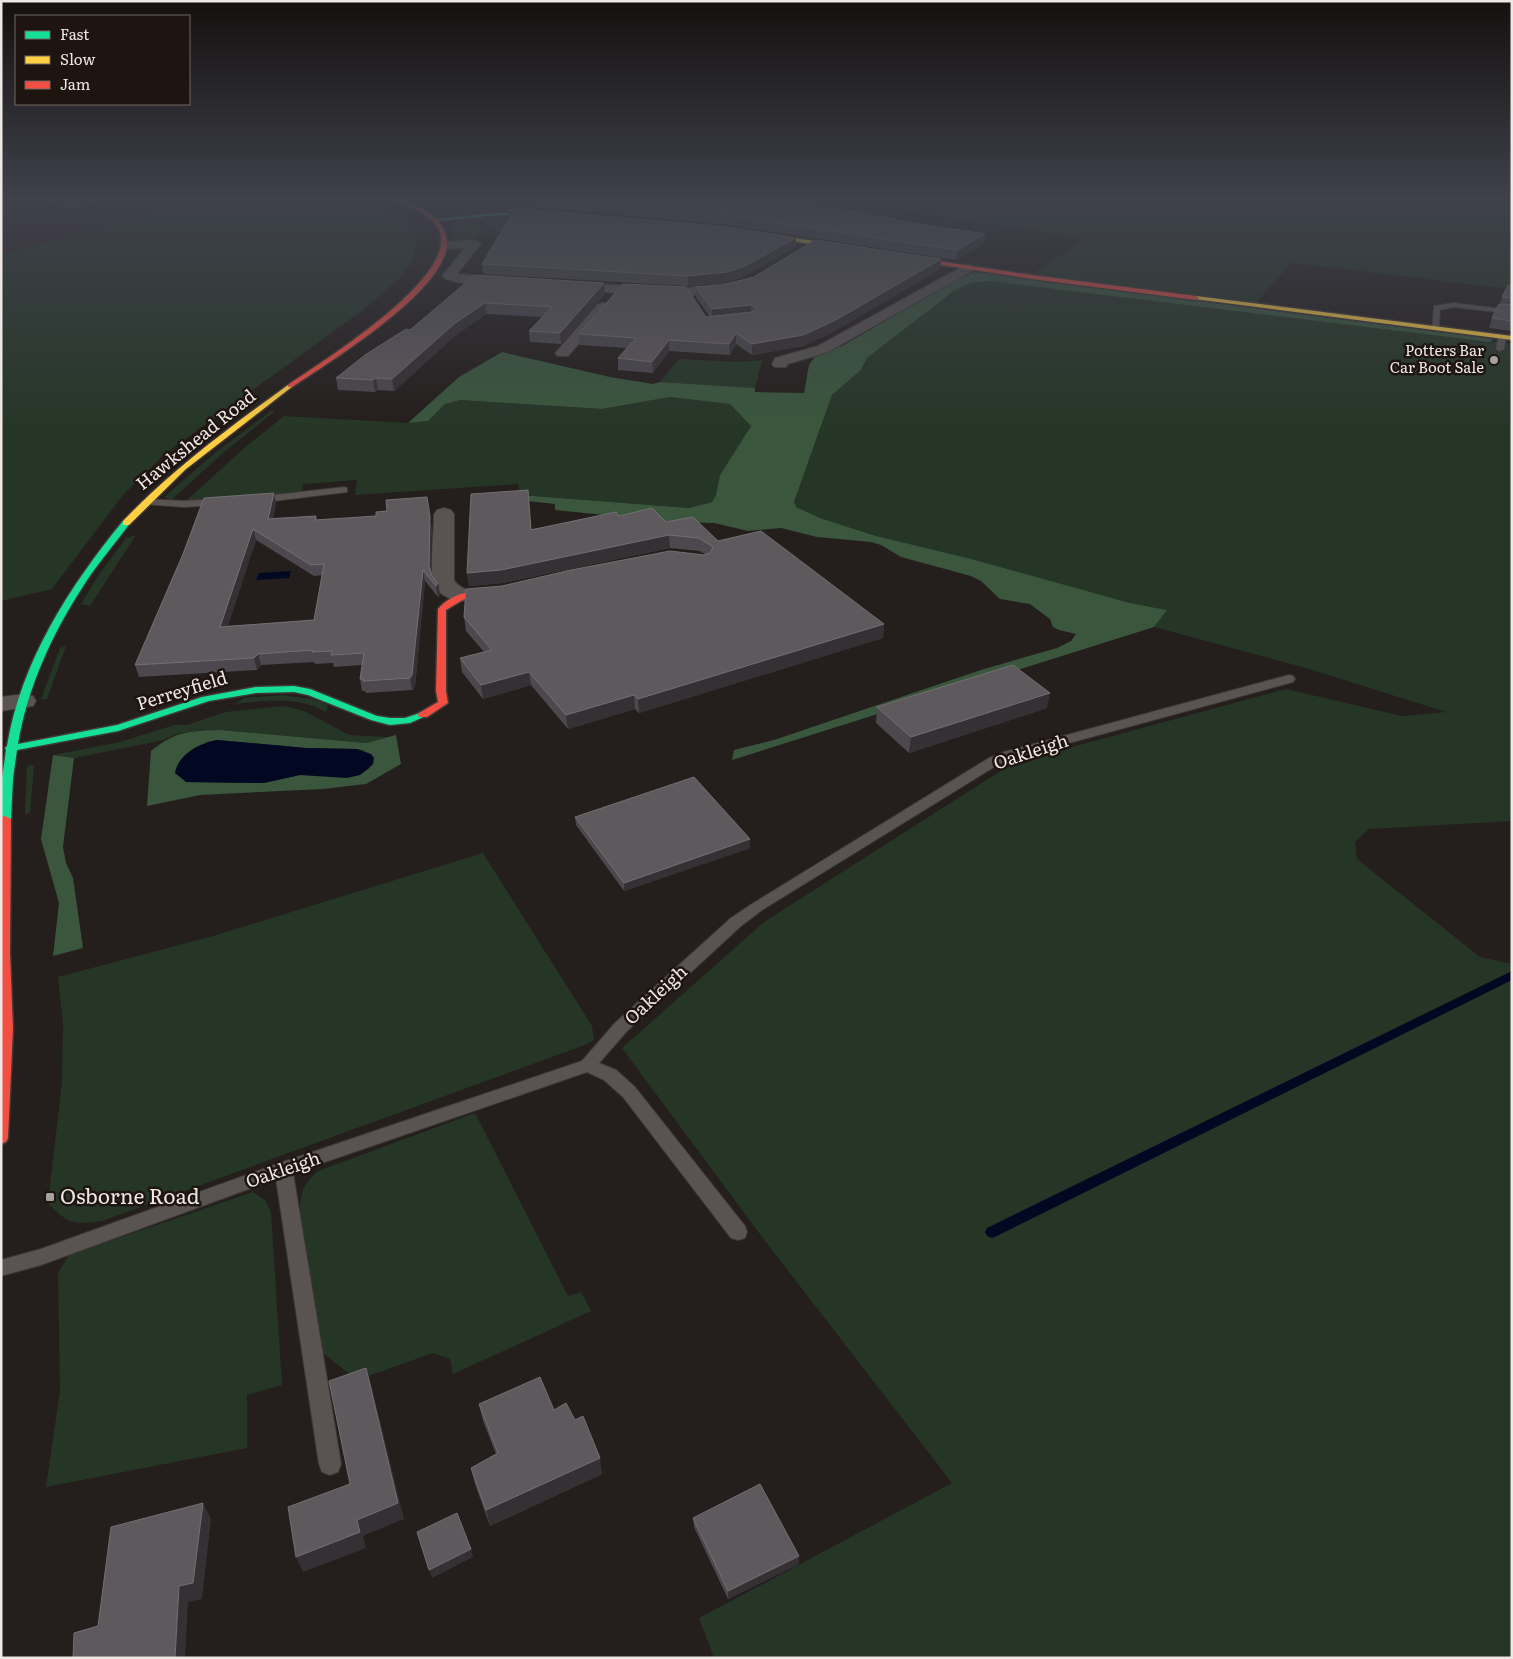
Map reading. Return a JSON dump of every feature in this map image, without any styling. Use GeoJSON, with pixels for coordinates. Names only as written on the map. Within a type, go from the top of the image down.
{"type":"FeatureCollection","features":[{"type":"Feature","properties":{"kind":"street","name":"Hawkshead Road"},"geometry":{"type":"LineString","coordinates":[[1,1138],[6,1027],[3,963],[4,796],[13,702],[40,656],[63,610],[90,567],[119,530],[146,502],[212,446],[406,299],[430,276]]}},
{"type":"Feature","properties":{"kind":"street"},"geometry":{"type":"LineString","coordinates":[[450,276],[458,279],[524,283]]}},
{"type":"Feature","properties":{"kind":"street"},"geometry":{"type":"LineString","coordinates":[[780,364],[781,361],[823,349],[847,337],[952,276]]}},
{"type":"Feature","properties":{"kind":"street"},"geometry":{"type":"LineString","coordinates":[[1033,276],[1507,337]]}},
{"type":"Feature","properties":{"kind":"street"},"geometry":{"type":"LineString","coordinates":[[553,285],[691,296],[749,282]]}},
{"type":"Feature","properties":{"kind":"street"},"geometry":{"type":"LineString","coordinates":[[563,353],[619,289]]}},
{"type":"Feature","properties":{"kind":"street"},"geometry":{"type":"LineString","coordinates":[[444,514],[443,580],[446,587],[461,595],[517,588]]}},
{"type":"Feature","properties":{"kind":"street","name":"Perreyfield"},"geometry":{"type":"LineString","coordinates":[[10,748],[114,730],[195,702],[251,690],[287,689],[315,692],[333,698],[371,718],[398,724],[424,716],[443,703],[441,691],[442,609],[450,600],[461,595]]}},
{"type":"Feature","properties":{"kind":"lane"},"geometry":{"type":"LineString","coordinates":[[1435,328],[1438,308],[1454,305],[1512,312]]}},
{"type":"Feature","properties":{"kind":"lane"},"geometry":{"type":"LineString","coordinates":[[1500,349],[1507,337]]}},
{"type":"Feature","properties":{"kind":"lane"},"geometry":{"type":"LineString","coordinates":[[246,500],[293,497],[344,490]]}},
{"type":"Feature","properties":{"kind":"lane"},"geometry":{"type":"LineString","coordinates":[[146,502],[198,504],[227,502]]}},
{"type":"Feature","properties":{"kind":"lane","name":"Oakleigh"},"geometry":{"type":"LineString","coordinates":[[1,1268],[42,1256],[283,1169],[588,1064],[621,1028],[736,922],[757,907],[994,761],[1009,755],[1289,679]]}},
{"type":"Feature","properties":{"kind":"lane"},"geometry":{"type":"LineString","coordinates":[[588,1064],[610,1075],[629,1092],[738,1232]]}},
{"type":"Feature","properties":{"kind":"lane"},"geometry":{"type":"LineString","coordinates":[[283,1169],[330,1464]]}},
{"type":"Feature","properties":{"kind":"green space"},"geometry":{"type":"Polygon","coordinates":[[[1,276],[401,276],[363,310],[166,453],[123,495],[52,589],[1,601],[1,276]]]}},
{"type":"Feature","properties":{"kind":"green space"},"geometry":{"type":"Polygon","coordinates":[[[1009,276],[1493,339],[1490,342],[989,281],[971,283],[955,290],[867,358],[861,370],[832,395],[794,502],[796,507],[820,518],[876,536],[967,558],[1130,603],[1167,610],[1154,627],[732,760],[734,750],[774,740],[981,670],[1057,648],[1071,641],[1076,634],[1053,627],[1050,619],[1030,604],[1000,599],[981,581],[971,576],[901,557],[881,545],[871,542],[817,537],[781,528],[748,531],[714,523],[674,522],[555,510],[555,504],[527,501],[520,495],[689,508],[712,502],[716,495],[720,475],[751,426],[730,404],[670,397],[602,409],[460,400],[445,404],[428,421],[408,423],[459,377],[502,352],[610,377],[653,384],[660,382],[755,388],[755,392],[804,393],[809,365],[816,355],[842,346],[961,277],[1009,276]]]}},
{"type":"Feature","properties":{"kind":"green space"},"geometry":{"type":"Polygon","coordinates":[[[1052,276],[1279,276],[1256,303],[1052,276]]]}},
{"type":"Feature","properties":{"kind":"green space"},"geometry":{"type":"Polygon","coordinates":[[[1405,276],[1512,276],[1512,289],[1405,276]]]}},
{"type":"Feature","properties":{"kind":"green space"},"geometry":{"type":"Polygon","coordinates":[[[989,281],[1512,344],[1512,821],[1369,829],[1355,842],[1357,859],[1480,957],[1512,964],[1512,1658],[714,1658],[699,1618],[952,1483],[762,1237],[622,1048],[764,922],[1013,763],[1286,689],[1402,716],[1446,712],[1306,668],[1154,627],[1167,610],[1130,603],[876,536],[820,518],[796,507],[794,502],[832,395],[861,370],[867,358],[955,290],[971,283],[989,281]]]}},
{"type":"Feature","properties":{"kind":"green space"},"geometry":{"type":"Polygon","coordinates":[[[679,359],[739,362],[764,360],[762,361],[755,388],[660,382],[679,359]]]}},
{"type":"Feature","properties":{"kind":"green space"},"geometry":{"type":"Polygon","coordinates":[[[670,397],[730,404],[751,426],[720,475],[716,495],[712,502],[689,508],[520,495],[518,484],[355,495],[357,480],[303,484],[302,491],[293,495],[208,501],[187,500],[243,449],[284,416],[408,423],[428,421],[445,404],[460,400],[602,409],[670,397]]]}},
{"type":"Feature","properties":{"kind":"green space"},"geometry":{"type":"Polygon","coordinates":[[[271,411],[275,411],[222,454],[171,500],[164,497],[216,452],[271,411]]]}},
{"type":"Feature","properties":{"kind":"green space"},"geometry":{"type":"Polygon","coordinates":[[[136,535],[90,606],[81,604],[98,576],[126,538],[136,535]]]}},
{"type":"Feature","properties":{"kind":"green space"},"geometry":{"type":"Polygon","coordinates":[[[66,646],[47,699],[41,699],[60,648],[66,646]]]}},
{"type":"Feature","properties":{"kind":"green space"},"geometry":{"type":"Polygon","coordinates":[[[283,695],[312,699],[328,705],[326,712],[304,703],[282,700],[235,704],[244,698],[283,695]]]}},
{"type":"Feature","properties":{"kind":"green space"},"geometry":{"type":"Polygon","coordinates":[[[284,706],[304,711],[349,735],[387,737],[366,743],[220,730],[192,731],[174,735],[164,740],[74,758],[53,755],[120,742],[174,725],[187,725],[225,712],[284,706]]]}},
{"type":"Feature","properties":{"kind":"green space"},"geometry":{"type":"Polygon","coordinates":[[[220,730],[366,743],[396,735],[401,764],[366,784],[323,789],[200,795],[147,806],[151,751],[168,739],[183,733],[220,730]],[[217,740],[207,742],[186,782],[263,783],[300,775],[314,775],[365,751],[357,749],[306,748],[217,740]]]}},
{"type":"Feature","properties":{"kind":"green space"},"geometry":{"type":"Polygon","coordinates":[[[53,755],[74,758],[63,847],[66,863],[73,878],[83,948],[53,956],[59,903],[41,839],[53,755]]]}},
{"type":"Feature","properties":{"kind":"green space"},"geometry":{"type":"Polygon","coordinates":[[[34,765],[30,813],[25,815],[27,766],[34,765]]]}},
{"type":"Feature","properties":{"kind":"green space"},"geometry":{"type":"Polygon","coordinates":[[[483,853],[592,1026],[594,1040],[585,1045],[102,1221],[77,1223],[66,1219],[48,1203],[62,1082],[63,1023],[58,977],[213,936],[483,853]]]}},
{"type":"Feature","properties":{"kind":"green space"},"geometry":{"type":"Polygon","coordinates":[[[475,1113],[568,1296],[581,1292],[591,1311],[453,1374],[450,1359],[433,1353],[357,1380],[323,1353],[300,1211],[304,1188],[318,1171],[475,1113]]]}},
{"type":"Feature","properties":{"kind":"green space"},"geometry":{"type":"Polygon","coordinates":[[[253,1192],[265,1200],[271,1212],[282,1385],[247,1395],[247,1448],[46,1487],[60,1391],[58,1273],[69,1255],[253,1192]]]}},
{"type":"Feature","properties":{"kind":"water"},"geometry":{"type":"Polygon","coordinates":[[[291,571],[289,578],[256,580],[259,573],[291,571]]]}},
{"type":"Feature","properties":{"kind":"water"},"geometry":{"type":"Polygon","coordinates":[[[217,740],[306,748],[357,749],[371,754],[374,758],[373,764],[360,775],[347,778],[300,775],[264,783],[186,782],[175,773],[180,760],[191,750],[217,740]]]}},
{"type":"Feature","properties":{"kind":"building"},"geometry":{"type":"Polygon","coordinates":[[[473,276],[604,283],[560,333],[529,331],[552,307],[485,303],[454,324],[392,379],[336,378],[365,355],[406,329],[410,330],[473,276]]]}},
{"type":"Feature","properties":{"kind":"building"},"geometry":{"type":"Polygon","coordinates":[[[911,276],[834,321],[803,335],[752,344],[736,333],[729,344],[669,340],[652,362],[618,358],[636,338],[579,334],[623,284],[686,287],[706,317],[752,312],[757,308],[751,305],[712,309],[696,287],[722,285],[754,277],[911,276]]]}},
{"type":"Feature","properties":{"kind":"building"},"geometry":{"type":"Polygon","coordinates":[[[1508,285],[1512,285],[1512,298],[1502,297],[1508,285]]]}},
{"type":"Feature","properties":{"kind":"building"},"geometry":{"type":"Polygon","coordinates":[[[1499,304],[1512,305],[1512,321],[1492,318],[1499,304]]]}},
{"type":"Feature","properties":{"kind":"building"},"geometry":{"type":"Polygon","coordinates":[[[528,490],[531,530],[616,512],[619,516],[652,508],[666,522],[693,517],[718,541],[761,531],[884,624],[638,699],[634,695],[566,715],[529,672],[481,685],[460,658],[492,650],[464,617],[466,589],[502,586],[571,570],[670,551],[704,555],[710,553],[713,547],[699,538],[669,535],[501,570],[467,573],[471,494],[528,490]]]}},
{"type":"Feature","properties":{"kind":"building"},"geometry":{"type":"Polygon","coordinates":[[[274,493],[268,519],[316,516],[315,520],[376,516],[376,512],[387,511],[386,500],[427,497],[430,516],[429,565],[432,576],[438,583],[436,586],[423,570],[412,675],[410,678],[363,681],[364,679],[360,679],[364,653],[331,655],[332,651],[312,652],[313,650],[258,654],[254,658],[135,665],[183,554],[204,498],[274,493]],[[253,529],[220,627],[314,620],[324,564],[311,565],[253,529]]]}},
{"type":"Feature","properties":{"kind":"building"},"geometry":{"type":"Polygon","coordinates":[[[1013,665],[1050,693],[911,737],[877,707],[1013,665]]]}},
{"type":"Feature","properties":{"kind":"building"},"geometry":{"type":"Polygon","coordinates":[[[694,777],[750,839],[624,883],[575,817],[694,777]]]}},
{"type":"Feature","properties":{"kind":"building"},"geometry":{"type":"Polygon","coordinates":[[[366,1368],[398,1503],[357,1520],[360,1532],[296,1557],[288,1507],[350,1484],[329,1381],[366,1368]]]}},
{"type":"Feature","properties":{"kind":"building"},"geometry":{"type":"Polygon","coordinates":[[[540,1377],[554,1410],[566,1403],[575,1420],[583,1416],[600,1458],[486,1510],[471,1468],[498,1453],[479,1404],[540,1377]]]}},
{"type":"Feature","properties":{"kind":"building"},"geometry":{"type":"Polygon","coordinates":[[[760,1484],[799,1556],[728,1591],[693,1518],[760,1484]]]}},
{"type":"Feature","properties":{"kind":"building"},"geometry":{"type":"Polygon","coordinates":[[[203,1503],[193,1583],[179,1586],[175,1658],[73,1658],[74,1633],[98,1626],[111,1527],[203,1503]]]}},
{"type":"Feature","properties":{"kind":"building"},"geometry":{"type":"Polygon","coordinates":[[[457,1513],[471,1549],[429,1570],[417,1532],[457,1513]]]}},
{"type":"Feature","properties":{"kind":"waterway"},"geometry":{"type":"LineString","coordinates":[[992,1232],[1512,975]]}},
{"type":"Feature","properties":{"kind":"traffic: fast"},"geometry":{"type":"LineString","coordinates":[[5,819],[7,778],[14,737],[24,698],[39,660],[56,623],[77,588],[126,523]]}},
{"type":"Feature","properties":{"kind":"traffic: fast"},"geometry":{"type":"LineString","coordinates":[[10,748],[118,728],[205,699],[230,693],[256,690],[294,689],[310,692],[374,718],[390,721],[407,721],[423,715]]}},
{"type":"Feature","properties":{"kind":"traffic: slow"},"geometry":{"type":"LineString","coordinates":[[1196,298],[1512,338]]}},
{"type":"Feature","properties":{"kind":"traffic: slow"},"geometry":{"type":"LineString","coordinates":[[126,523],[163,485],[184,467],[290,386]]}},
{"type":"Feature","properties":{"kind":"traffic: jam"},"geometry":{"type":"LineString","coordinates":[[290,386],[382,321],[407,299],[428,276]]}},
{"type":"Feature","properties":{"kind":"traffic: jam"},"geometry":{"type":"LineString","coordinates":[[1028,276],[1196,298]]}},
{"type":"Feature","properties":{"kind":"traffic: jam"},"geometry":{"type":"LineString","coordinates":[[423,715],[443,703],[441,691],[442,609],[448,603],[463,596],[503,591]]}},
{"type":"Feature","properties":{"kind":"traffic: jam"},"geometry":{"type":"LineString","coordinates":[[1,1138],[6,1028],[4,953],[5,819]]}},
{"type":"Feature","properties":{"kind":"place","name":"Potters Bar Car Boot Sale"},"geometry":{"type":"Point","coordinates":[1494,360]}},
{"type":"Feature","properties":{"kind":"place","name":"Osborne Road"},"geometry":{"type":"Point","coordinates":[50,1197]}}]}
